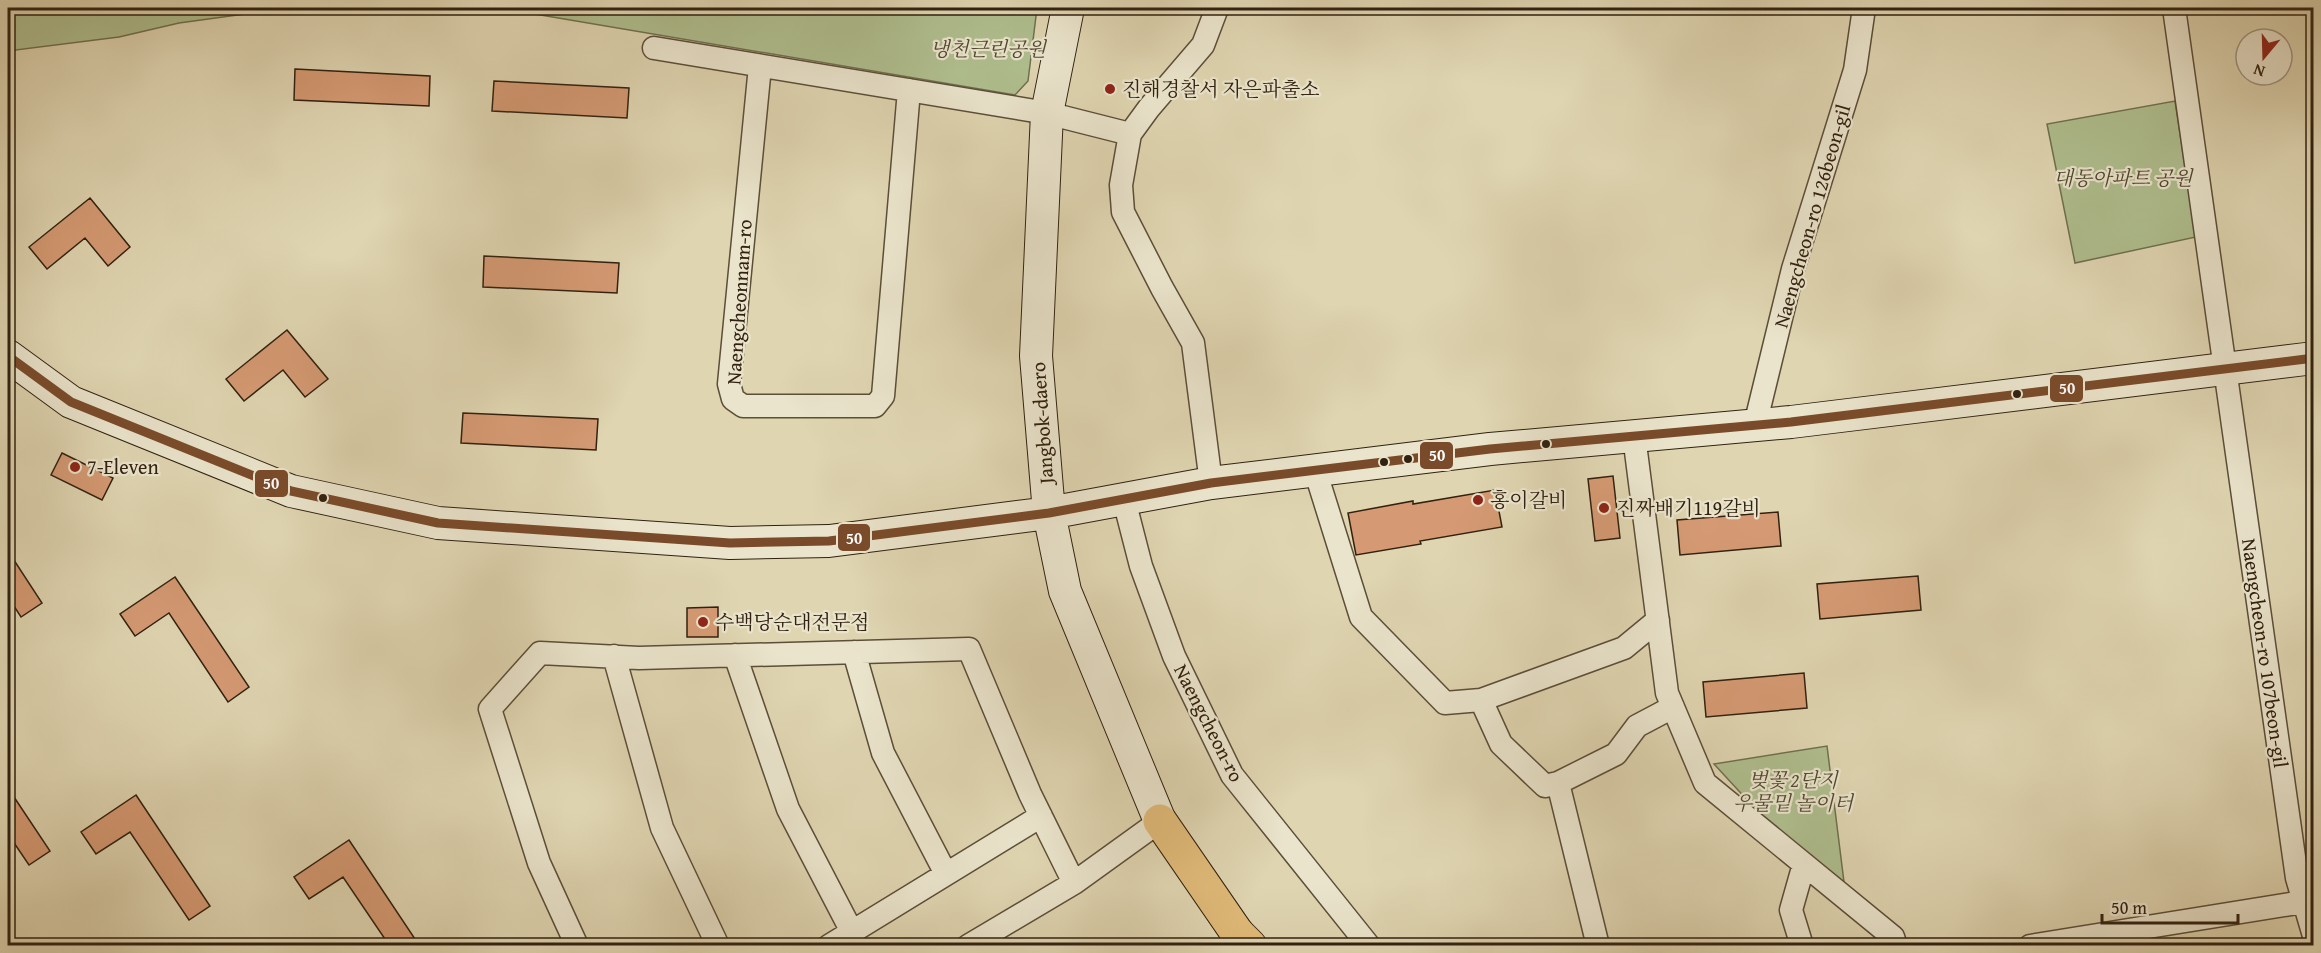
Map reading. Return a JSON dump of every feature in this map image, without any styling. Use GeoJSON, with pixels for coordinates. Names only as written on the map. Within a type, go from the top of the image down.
{"type":"FeatureCollection","features":[{"type":"Feature","properties":{"kind":"main road","name":"Jangbok-daero"},"geometry":{"type":"LineString","coordinates":[[1068,8],[1047,113],[1036,356],[1049,513],[1065,591],[1160,821]]}},
{"type":"Feature","properties":{"kind":"main road"},"geometry":{"type":"LineString","coordinates":[[8,356],[71,402],[291,491],[438,523],[730,543],[829,541],[1049,513],[1211,483],[1315,470],[1490,449],[1755,425],[2313,358]]}},
{"type":"Feature","properties":{"kind":"main road"},"geometry":{"type":"LineString","coordinates":[[1160,821],[1240,942]]}},
{"type":"Feature","properties":{"kind":"street"},"geometry":{"type":"LineString","coordinates":[[1211,483],[1193,343],[1123,212],[1121,185],[1130,134],[1203,45],[1217,8]]}},
{"type":"Feature","properties":{"kind":"street","name":"Naengcheon-ro 126beon-gil"},"geometry":{"type":"LineString","coordinates":[[1755,425],[1793,269],[1855,70],[1864,8]]}},
{"type":"Feature","properties":{"kind":"street","name":"Naengcheon-ro 107beon-gil"},"geometry":{"type":"LineString","coordinates":[[2174,8],[2297,878],[2313,936]]}},
{"type":"Feature","properties":{"kind":"street"},"geometry":{"type":"LineString","coordinates":[[654,48],[1047,113],[1130,134]]}},
{"type":"Feature","properties":{"kind":"street","name":"Naengcheonnam-ro"},"geometry":{"type":"LineString","coordinates":[[760,66],[729,384],[733,399],[743,406],[875,406],[883,396],[909,90]]}},
{"type":"Feature","properties":{"kind":"street"},"geometry":{"type":"LineString","coordinates":[[1634,436],[1667,693],[1705,783],[1893,937],[1896,945]]}},
{"type":"Feature","properties":{"kind":"street"},"geometry":{"type":"LineString","coordinates":[[1315,470],[1361,617],[1445,703],[1481,700],[1624,648],[1658,620]]}},
{"type":"Feature","properties":{"kind":"street","name":"Naengcheon-ro"},"geometry":{"type":"LineString","coordinates":[[1124,500],[1141,566],[1174,656],[1232,775],[1369,945]]}},
{"type":"Feature","properties":{"kind":"street"},"geometry":{"type":"LineString","coordinates":[[577,945],[539,862],[490,709],[540,653],[614,657],[969,649],[1041,816],[1074,883]]}},
{"type":"Feature","properties":{"kind":"street"},"geometry":{"type":"LineString","coordinates":[[854,652],[883,753],[946,874]]}},
{"type":"Feature","properties":{"kind":"street"},"geometry":{"type":"LineString","coordinates":[[735,655],[788,809],[852,932]]}},
{"type":"Feature","properties":{"kind":"street"},"geometry":{"type":"LineString","coordinates":[[614,657],[662,828],[718,945]]}},
{"type":"Feature","properties":{"kind":"street"},"geometry":{"type":"LineString","coordinates":[[1481,700],[1501,744],[1552,785],[1598,945]]}},
{"type":"Feature","properties":{"kind":"street"},"geometry":{"type":"LineString","coordinates":[[1552,785],[1616,754],[1637,726],[1673,707]]}},
{"type":"Feature","properties":{"kind":"street"},"geometry":{"type":"LineString","coordinates":[[829,945],[1041,816]]}},
{"type":"Feature","properties":{"kind":"street"},"geometry":{"type":"LineString","coordinates":[[968,945],[1074,883],[1160,821]]}},
{"type":"Feature","properties":{"kind":"street"},"geometry":{"type":"LineString","coordinates":[[1802,945],[1791,910],[1804,864]]}},
{"type":"Feature","properties":{"kind":"street"},"geometry":{"type":"LineString","coordinates":[[2030,945],[2303,902]]}},
{"type":"Feature","properties":{"kind":"green space"},"geometry":{"type":"Polygon","coordinates":[[[8,8],[288,8],[179,23],[119,37],[8,51],[8,8]]]}},
{"type":"Feature","properties":{"kind":"green space","name":"냉천근린공원"},"geometry":{"type":"Polygon","coordinates":[[[499,8],[1037,8],[1028,81],[1015,95],[499,8]]]}},
{"type":"Feature","properties":{"kind":"green space","name":"대동아파트 공원"},"geometry":{"type":"Polygon","coordinates":[[[2175,101],[2196,237],[2075,263],[2047,124],[2175,101]]]}},
{"type":"Feature","properties":{"kind":"green space","name":"벚꽃 2단지 우물밑 놀이터"},"geometry":{"type":"Polygon","coordinates":[[[1827,746],[1844,882],[1773,828],[1714,764],[1827,746]]]}},
{"type":"Feature","properties":{"kind":"building"},"geometry":{"type":"Polygon","coordinates":[[[295,69],[430,76],[429,106],[294,100],[295,69]]]}},
{"type":"Feature","properties":{"kind":"building"},"geometry":{"type":"Polygon","coordinates":[[[494,81],[629,88],[627,118],[492,111],[494,81]]]}},
{"type":"Feature","properties":{"kind":"building"},"geometry":{"type":"Polygon","coordinates":[[[90,198],[130,247],[108,266],[85,238],[47,269],[29,247],[90,198]]]}},
{"type":"Feature","properties":{"kind":"building"},"geometry":{"type":"Polygon","coordinates":[[[484,256],[619,263],[617,293],[483,287],[484,256]]]}},
{"type":"Feature","properties":{"kind":"building"},"geometry":{"type":"Polygon","coordinates":[[[287,330],[328,379],[305,397],[283,370],[244,401],[226,379],[287,330]]]}},
{"type":"Feature","properties":{"kind":"building"},"geometry":{"type":"Polygon","coordinates":[[[463,413],[598,419],[596,450],[461,443],[463,413]]]}},
{"type":"Feature","properties":{"kind":"building"},"geometry":{"type":"Polygon","coordinates":[[[62,453],[113,478],[102,500],[51,475],[62,453]]]}},
{"type":"Feature","properties":{"kind":"building","name":"진짜배기119갈비"},"geometry":{"type":"Polygon","coordinates":[[[1613,476],[1620,538],[1595,541],[1588,479],[1613,476]]]}},
{"type":"Feature","properties":{"kind":"building"},"geometry":{"type":"Polygon","coordinates":[[[1495,490],[1502,527],[1356,555],[1348,513],[1413,501],[1413,504],[1495,490]]]}},
{"type":"Feature","properties":{"kind":"building"},"geometry":{"type":"Polygon","coordinates":[[[1778,512],[1781,546],[1680,555],[1677,520],[1778,512]]]}},
{"type":"Feature","properties":{"kind":"building"},"geometry":{"type":"Polygon","coordinates":[[[8,551],[42,603],[21,617],[8,597],[8,551]]]}},
{"type":"Feature","properties":{"kind":"building"},"geometry":{"type":"Polygon","coordinates":[[[1918,576],[1921,610],[1820,619],[1817,584],[1918,576]]]}},
{"type":"Feature","properties":{"kind":"building"},"geometry":{"type":"Polygon","coordinates":[[[175,577],[249,687],[228,702],[169,613],[135,636],[120,614],[175,577]]]}},
{"type":"Feature","properties":{"kind":"building","name":"수백당순대전문점"},"geometry":{"type":"Polygon","coordinates":[[[718,607],[718,637],[687,637],[687,608],[718,607]]]}},
{"type":"Feature","properties":{"kind":"building"},"geometry":{"type":"Polygon","coordinates":[[[1804,673],[1807,708],[1706,717],[1703,682],[1804,673]]]}},
{"type":"Feature","properties":{"kind":"building"},"geometry":{"type":"Polygon","coordinates":[[[8,788],[50,851],[29,865],[8,834],[8,788]]]}},
{"type":"Feature","properties":{"kind":"building"},"geometry":{"type":"Polygon","coordinates":[[[136,795],[210,906],[189,920],[130,832],[96,854],[81,832],[136,795]]]}},
{"type":"Feature","properties":{"kind":"building"},"geometry":{"type":"Polygon","coordinates":[[[349,840],[419,945],[389,945],[343,877],[309,899],[294,877],[349,840]]]}},
{"type":"Feature","properties":{"kind":"transit line","name":"50"},"geometry":{"type":"LineString","coordinates":[[8,356],[71,402],[291,491],[438,523],[730,543],[829,541],[1049,513],[1211,483],[1490,449],[1791,422],[2314,358]]}},
{"type":"Feature","properties":{"kind":"place","name":"진해경찰서 자은파출소"},"geometry":{"type":"Point","coordinates":[1110,89]}},
{"type":"Feature","properties":{"kind":"place","name":"7-Eleven"},"geometry":{"type":"Point","coordinates":[75,467]}},
{"type":"Feature","properties":{"kind":"place","name":"홍이갈비"},"geometry":{"type":"Point","coordinates":[1478,500]}},
{"type":"Feature","properties":{"kind":"place","name":"진짜배기119갈비"},"geometry":{"type":"Point","coordinates":[1604,508]}},
{"type":"Feature","properties":{"kind":"place","name":"수백당순대전문점"},"geometry":{"type":"Point","coordinates":[703,622]}}]}
